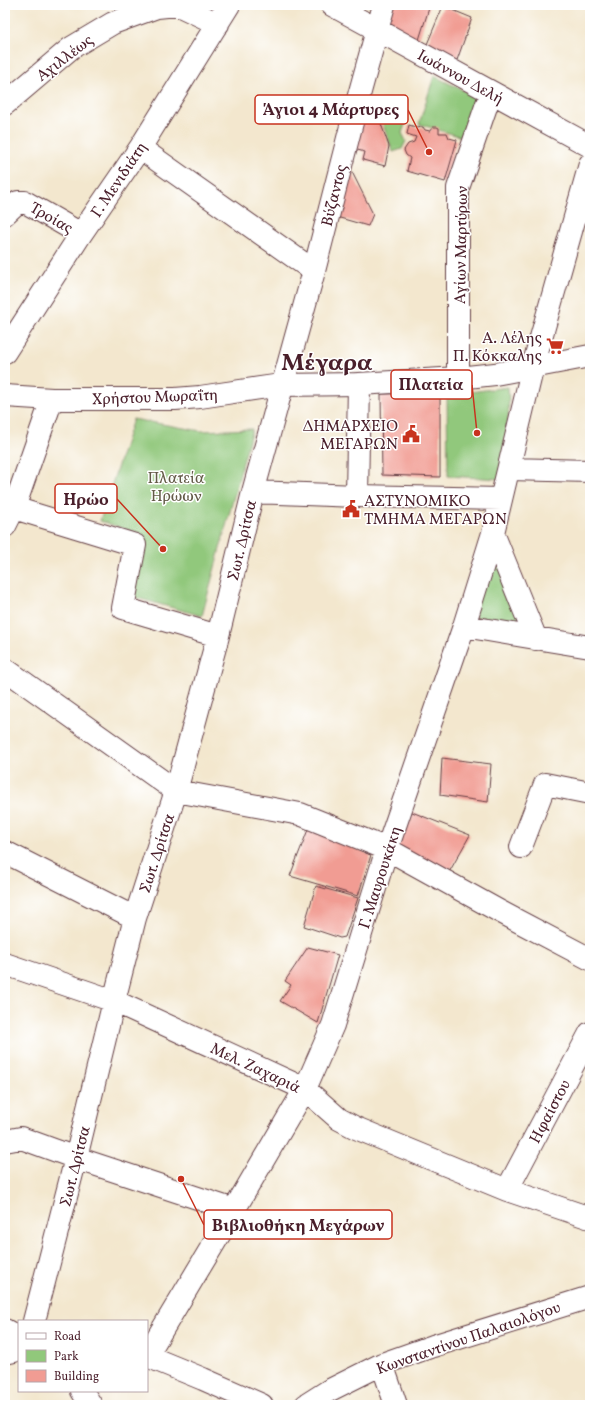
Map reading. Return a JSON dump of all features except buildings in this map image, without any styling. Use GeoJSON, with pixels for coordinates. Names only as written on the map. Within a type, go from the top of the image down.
{"type":"FeatureCollection","features":[{"type":"Feature","properties":{"kind":"street","name":"Αχιλλέως"},"geometry":{"type":"LineString","coordinates":[[5,104],[71,48],[113,23],[157,8],[179,5],[218,24]]}},
{"type":"Feature","properties":{"kind":"street","name":"Γ. Μενιδιάτη"},"geometry":{"type":"LineString","coordinates":[[5,352],[81,234],[140,148],[229,5]]}},
{"type":"Feature","properties":{"kind":"street","name":"Ιωάννου Δελή"},"geometry":{"type":"LineString","coordinates":[[332,5],[590,146]]}},
{"type":"Feature","properties":{"kind":"street","name":"Βύζαντος"},"geometry":{"type":"LineString","coordinates":[[281,386],[314,271],[358,99],[384,5]]}},
{"type":"Feature","properties":{"kind":"street","name":"Αγίων Μαρτύρων"},"geometry":{"type":"LineString","coordinates":[[458,378],[458,188],[491,92]]}},
{"type":"Feature","properties":{"kind":"street"},"geometry":{"type":"LineString","coordinates":[[140,148],[314,271]]}},
{"type":"Feature","properties":{"kind":"street","name":"Γ. Μαυρουκάκη"},"geometry":{"type":"LineString","coordinates":[[148,1353],[305,1089],[333,1026],[387,849],[464,626],[493,533],[533,366],[590,164]]}},
{"type":"Feature","properties":{"kind":"street","name":"Τροίας"},"geometry":{"type":"LineString","coordinates":[[5,214],[18,202],[25,202],[81,234]]}},
{"type":"Feature","properties":{"kind":"street","name":"Χρήστου Μωραΐτη"},"geometry":{"type":"LineString","coordinates":[[5,396],[52,399],[175,399],[220,395],[281,386],[359,384],[458,378],[495,374],[590,356]]}},
{"type":"Feature","properties":{"kind":"street"},"geometry":{"type":"LineString","coordinates":[[357,496],[359,384]]}},
{"type":"Feature","properties":{"kind":"street","name":"Σωτ. Δρίτσα"},"geometry":{"type":"LineString","coordinates":[[34,1320],[135,918],[176,791],[218,636],[253,492],[281,386]]}},
{"type":"Feature","properties":{"kind":"street"},"geometry":{"type":"LineString","coordinates":[[52,399],[10,507],[135,545],[123,608],[218,636]]}},
{"type":"Feature","properties":{"kind":"street"},"geometry":{"type":"LineString","coordinates":[[509,469],[590,471]]}},
{"type":"Feature","properties":{"kind":"street"},"geometry":{"type":"LineString","coordinates":[[253,492],[501,499]]}},
{"type":"Feature","properties":{"kind":"street"},"geometry":{"type":"LineString","coordinates":[[493,533],[536,639]]}},
{"type":"Feature","properties":{"kind":"street"},"geometry":{"type":"LineString","coordinates":[[464,626],[590,647]]}},
{"type":"Feature","properties":{"kind":"street"},"geometry":{"type":"LineString","coordinates":[[5,669],[176,791],[300,814],[387,849],[499,912],[590,959]]}},
{"type":"Feature","properties":{"kind":"street"},"geometry":{"type":"LineString","coordinates":[[521,847],[545,784],[590,793]]}},
{"type":"Feature","properties":{"kind":"street"},"geometry":{"type":"LineString","coordinates":[[5,852],[135,918]]}},
{"type":"Feature","properties":{"kind":"street","name":"Μελ. Ζαχαριά"},"geometry":{"type":"LineString","coordinates":[[5,964],[114,1000],[305,1089],[334,1115],[356,1128],[507,1190],[590,1218]]}},
{"type":"Feature","properties":{"kind":"street","name":"Ηφαίστου"},"geometry":{"type":"LineString","coordinates":[[507,1190],[590,1032]]}},
{"type":"Feature","properties":{"kind":"street"},"geometry":{"type":"LineString","coordinates":[[5,1141],[21,1138],[76,1158],[234,1210]]}},
{"type":"Feature","properties":{"kind":"street","name":"Κωνσταντίνου Παλαιολόγου"},"geometry":{"type":"LineString","coordinates":[[306,1405],[328,1391],[382,1364],[433,1346],[590,1297]]}},
{"type":"Feature","properties":{"kind":"street"},"geometry":{"type":"LineString","coordinates":[[5,1330],[18,1337]]}},
{"type":"Feature","properties":{"kind":"street"},"geometry":{"type":"LineString","coordinates":[[5,1353],[18,1348]]}},
{"type":"Feature","properties":{"kind":"street"},"geometry":{"type":"LineString","coordinates":[[148,1355],[262,1405]]}},
{"type":"Feature","properties":{"kind":"street"},"geometry":{"type":"LineString","coordinates":[[382,1364],[396,1405]]}},
{"type":"Feature","properties":{"kind":"street"},"geometry":{"type":"LineString","coordinates":[[83,1392],[91,1405]]}},
{"type":"Feature","properties":{"kind":"green space"},"geometry":{"type":"Polygon","coordinates":[[[434,76],[479,98],[465,138],[419,124],[434,76]]]}},
{"type":"Feature","properties":{"kind":"green space"},"geometry":{"type":"Polygon","coordinates":[[[397,99],[406,122],[402,133],[406,141],[402,149],[393,152],[379,114],[384,100],[397,99]]]}},
{"type":"Feature","properties":{"kind":"green space"},"geometry":{"type":"Polygon","coordinates":[[[508,387],[508,421],[499,479],[448,476],[447,395],[508,387]]]}},
{"type":"Feature","properties":{"kind":"green space","name":"Πλατεία Ηρώων"},"geometry":{"type":"Polygon","coordinates":[[[133,419],[201,431],[252,429],[202,616],[130,596],[141,534],[100,521],[133,419]]]}},
{"type":"Feature","properties":{"kind":"green space"},"geometry":{"type":"Polygon","coordinates":[[[487,558],[497,560],[521,623],[469,616],[487,558]]]}},
{"type":"Feature","properties":{"kind":"place","name":"Άγιοι 4 Μάρτυρες"},"geometry":{"type":"Point","coordinates":[429,152]}},
{"type":"Feature","properties":{"kind":"place","name":"Α. Λέλης Π. Κόκκαλης"},"geometry":{"type":"Point","coordinates":[555,346]}},
{"type":"Feature","properties":{"kind":"place","name":"Πλατεία"},"geometry":{"type":"Point","coordinates":[477,433]}},
{"type":"Feature","properties":{"kind":"place","name":"ΔΗΜΑΡΧΕΙΟ ΜΕΓΑΡΩΝ"},"geometry":{"type":"Point","coordinates":[411,434]}},
{"type":"Feature","properties":{"kind":"place","name":"ΑΣΤΥΝΟΜΙΚΟ ΤΜΗΜΑ ΜΕΓΑΡΩΝ"},"geometry":{"type":"Point","coordinates":[351,509]}},
{"type":"Feature","properties":{"kind":"place","name":"Ηρώο"},"geometry":{"type":"Point","coordinates":[163,549]}},
{"type":"Feature","properties":{"kind":"place","name":"Βιβλιοθήκη Μεγάρων"},"geometry":{"type":"Point","coordinates":[181,1179]}},
{"type":"Feature","properties":{"kind":"district","name":"Μέγαρα"},"geometry":{"type":"Point","coordinates":[327,362]}}]}
